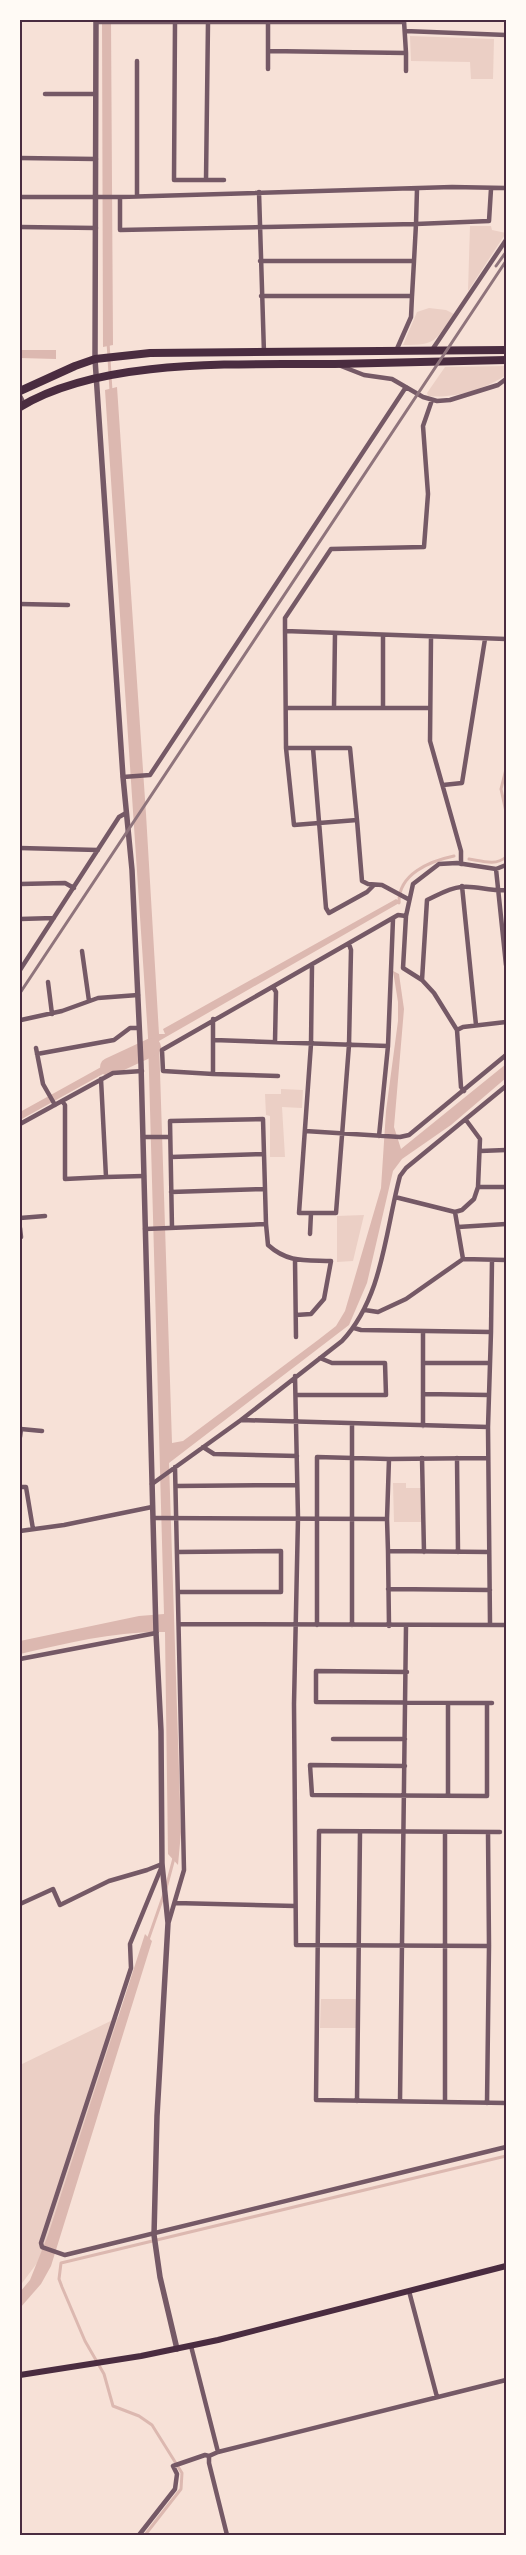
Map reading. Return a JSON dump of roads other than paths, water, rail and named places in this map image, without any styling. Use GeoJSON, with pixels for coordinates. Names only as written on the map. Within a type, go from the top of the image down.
{"type":"FeatureCollection","features":[{"type":"Feature","properties":{"kind":"main road"},"geometry":{"type":"LineString","coordinates":[[20,391],[74,366],[98,359],[150,353],[506,350]]}},
{"type":"Feature","properties":{"kind":"main road"},"geometry":{"type":"LineString","coordinates":[[22,406],[77,383],[100,377],[152,369],[266,364],[506,360]]}},
{"type":"Feature","properties":{"kind":"main road"},"geometry":{"type":"LineString","coordinates":[[20,2375],[191,2346],[506,2266]]}},
{"type":"Feature","properties":{"kind":"street"},"geometry":{"type":"LineString","coordinates":[[176,2348],[162,2286],[154,2235],[157,2116],[168,1923],[162,1864],[161,1731],[152,1507],[148,1229],[144,1176],[145,1137],[140,1028],[98,359],[95,94],[98,21],[404,21],[406,71]]}},
{"type":"Feature","properties":{"kind":"street"},"geometry":{"type":"LineString","coordinates":[[268,21],[268,69]]}},
{"type":"Feature","properties":{"kind":"street"},"geometry":{"type":"LineString","coordinates":[[175,22],[174,180],[224,180]]}},
{"type":"Feature","properties":{"kind":"street"},"geometry":{"type":"LineString","coordinates":[[206,180],[208,22]]}},
{"type":"Feature","properties":{"kind":"street"},"geometry":{"type":"LineString","coordinates":[[405,31],[506,35]]}},
{"type":"Feature","properties":{"kind":"street"},"geometry":{"type":"LineString","coordinates":[[268,51],[406,52]]}},
{"type":"Feature","properties":{"kind":"street"},"geometry":{"type":"LineString","coordinates":[[137,61],[137,195]]}},
{"type":"Feature","properties":{"kind":"street"},"geometry":{"type":"LineString","coordinates":[[45,94],[95,94]]}},
{"type":"Feature","properties":{"kind":"street"},"geometry":{"type":"LineString","coordinates":[[20,158],[96,159]]}},
{"type":"Feature","properties":{"kind":"street"},"geometry":{"type":"LineString","coordinates":[[20,196],[118,197],[452,187],[506,188]]}},
{"type":"Feature","properties":{"kind":"street"},"geometry":{"type":"LineString","coordinates":[[396,351],[411,316],[417,189]]}},
{"type":"Feature","properties":{"kind":"street"},"geometry":{"type":"LineString","coordinates":[[118,197],[120,230],[260,228],[488,221],[491,189]]}},
{"type":"Feature","properties":{"kind":"street"},"geometry":{"type":"LineString","coordinates":[[259,192],[264,353]]}},
{"type":"Feature","properties":{"kind":"street"},"geometry":{"type":"LineString","coordinates":[[20,228],[96,228]]}},
{"type":"Feature","properties":{"kind":"street"},"geometry":{"type":"LineString","coordinates":[[431,352],[506,240]]}},
{"type":"Feature","properties":{"kind":"street"},"geometry":{"type":"LineString","coordinates":[[260,262],[414,261]]}},
{"type":"Feature","properties":{"kind":"street"},"geometry":{"type":"LineString","coordinates":[[261,296],[412,296]]}},
{"type":"Feature","properties":{"kind":"street"},"geometry":{"type":"LineString","coordinates":[[336,364],[364,375],[392,379],[423,397],[432,400],[450,400],[498,384],[506,379]]}},
{"type":"Feature","properties":{"kind":"street"},"geometry":{"type":"LineString","coordinates":[[123,777],[150,775],[406,387]]}},
{"type":"Feature","properties":{"kind":"street"},"geometry":{"type":"LineString","coordinates":[[20,397],[22,406]]}},
{"type":"Feature","properties":{"kind":"street"},"geometry":{"type":"LineString","coordinates":[[357,820],[294,825],[286,748],[285,618],[330,549],[424,547],[428,494],[423,426],[432,400]]}},
{"type":"Feature","properties":{"kind":"street"},"geometry":{"type":"LineString","coordinates":[[20,604],[68,605]]}},
{"type":"Feature","properties":{"kind":"street"},"geometry":{"type":"LineString","coordinates":[[285,631],[506,639]]}},
{"type":"Feature","properties":{"kind":"street"},"geometry":{"type":"LineString","coordinates":[[334,708],[335,633]]}},
{"type":"Feature","properties":{"kind":"street"},"geometry":{"type":"LineString","coordinates":[[383,635],[383,708]]}},
{"type":"Feature","properties":{"kind":"street"},"geometry":{"type":"LineString","coordinates":[[430,636],[430,741],[461,851],[462,864]]}},
{"type":"Feature","properties":{"kind":"street"},"geometry":{"type":"LineString","coordinates":[[443,785],[462,783],[485,639]]}},
{"type":"Feature","properties":{"kind":"street"},"geometry":{"type":"LineString","coordinates":[[286,708],[430,708]]}},
{"type":"Feature","properties":{"kind":"street"},"geometry":{"type":"LineString","coordinates":[[286,748],[350,748],[362,881],[382,886],[407,898]]}},
{"type":"Feature","properties":{"kind":"street"},"geometry":{"type":"LineString","coordinates":[[313,748],[326,908],[329,913],[367,892],[374,885]]}},
{"type":"Feature","properties":{"kind":"street"},"geometry":{"type":"LineString","coordinates":[[20,970],[119,817],[126,813]]}},
{"type":"Feature","properties":{"kind":"street"},"geometry":{"type":"LineString","coordinates":[[20,848],[98,850]]}},
{"type":"Feature","properties":{"kind":"street"},"geometry":{"type":"LineString","coordinates":[[464,1091],[462,1087],[457,1030],[434,993],[422,980],[403,968],[407,898],[413,884],[440,864],[462,864],[496,869],[506,865]]}},
{"type":"Feature","properties":{"kind":"street"},"geometry":{"type":"LineString","coordinates":[[496,869],[506,965]]}},
{"type":"Feature","properties":{"kind":"street"},"geometry":{"type":"LineString","coordinates":[[20,884],[64,883],[74,888]]}},
{"type":"Feature","properties":{"kind":"street"},"geometry":{"type":"LineString","coordinates":[[462,886],[476,1025]]}},
{"type":"Feature","properties":{"kind":"street"},"geometry":{"type":"LineString","coordinates":[[422,980],[427,900],[462,886],[497,891],[506,890]]}},
{"type":"Feature","properties":{"kind":"street"},"geometry":{"type":"LineString","coordinates":[[278,1076],[163,1071],[162,1050],[213,1019],[274,987],[398,915],[406,916]]}},
{"type":"Feature","properties":{"kind":"street"},"geometry":{"type":"LineString","coordinates":[[20,919],[54,918]]}},
{"type":"Feature","properties":{"kind":"street"},"geometry":{"type":"LineString","coordinates":[[381,1136],[388,1046],[392,919]]}},
{"type":"Feature","properties":{"kind":"street"},"geometry":{"type":"LineString","coordinates":[[312,965],[311,1044],[299,1212],[336,1212],[349,1045],[352,950],[349,944]]}},
{"type":"Feature","properties":{"kind":"street"},"geometry":{"type":"LineString","coordinates":[[82,951],[89,1001]]}},
{"type":"Feature","properties":{"kind":"street"},"geometry":{"type":"LineString","coordinates":[[48,982],[52,1014]]}},
{"type":"Feature","properties":{"kind":"street"},"geometry":{"type":"LineString","coordinates":[[274,987],[276,992],[275,1042]]}},
{"type":"Feature","properties":{"kind":"street"},"geometry":{"type":"LineString","coordinates":[[21,1020],[52,1014],[107,997],[138,995]]}},
{"type":"Feature","properties":{"kind":"street"},"geometry":{"type":"LineString","coordinates":[[213,1019],[213,1074]]}},
{"type":"Feature","properties":{"kind":"street"},"geometry":{"type":"LineString","coordinates":[[457,1030],[476,1025],[506,1022]]}},
{"type":"Feature","properties":{"kind":"street"},"geometry":{"type":"LineString","coordinates":[[37,1054],[114,1040],[130,1028],[140,1028]]}},
{"type":"Feature","properties":{"kind":"street"},"geometry":{"type":"LineString","coordinates":[[214,1040],[388,1046]]}},
{"type":"Feature","properties":{"kind":"street"},"geometry":{"type":"LineString","coordinates":[[36,1048],[43,1084],[54,1103]]}},
{"type":"Feature","properties":{"kind":"street"},"geometry":{"type":"LineString","coordinates":[[304,1131],[400,1137],[409,1135],[506,1055]]}},
{"type":"Feature","properties":{"kind":"street"},"geometry":{"type":"LineString","coordinates":[[20,1124],[54,1103],[62,1101],[113,1073],[142,1071]]}},
{"type":"Feature","properties":{"kind":"street"},"geometry":{"type":"LineString","coordinates":[[101,1079],[106,1177]]}},
{"type":"Feature","properties":{"kind":"street"},"geometry":{"type":"LineString","coordinates":[[152,1484],[241,1420],[342,1341],[354,1328],[365,1310],[379,1272],[400,1176],[406,1168],[506,1086]]}},
{"type":"Feature","properties":{"kind":"street"},"geometry":{"type":"LineString","coordinates":[[62,1101],[64,1105],[65,1179],[144,1176]]}},
{"type":"Feature","properties":{"kind":"street"},"geometry":{"type":"LineString","coordinates":[[169,1228],[172,1192],[170,1121],[263,1119],[268,1245],[280,1256],[296,1260],[331,1261],[324,1299],[311,1314],[296,1315]]}},
{"type":"Feature","properties":{"kind":"street"},"geometry":{"type":"LineString","coordinates":[[395,1196],[455,1212],[462,1210],[474,1199],[478,1187],[480,1139],[466,1120]]}},
{"type":"Feature","properties":{"kind":"street"},"geometry":{"type":"LineString","coordinates":[[145,1137],[170,1137]]}},
{"type":"Feature","properties":{"kind":"street"},"geometry":{"type":"LineString","coordinates":[[480,1151],[506,1150]]}},
{"type":"Feature","properties":{"kind":"street"},"geometry":{"type":"LineString","coordinates":[[171,1156],[264,1154]]}},
{"type":"Feature","properties":{"kind":"street"},"geometry":{"type":"LineString","coordinates":[[478,1187],[506,1187]]}},
{"type":"Feature","properties":{"kind":"street"},"geometry":{"type":"LineString","coordinates":[[172,1192],[265,1189]]}},
{"type":"Feature","properties":{"kind":"street"},"geometry":{"type":"LineString","coordinates":[[310,1234],[311,1212]]}},
{"type":"Feature","properties":{"kind":"street"},"geometry":{"type":"LineString","coordinates":[[455,1212],[463,1260]]}},
{"type":"Feature","properties":{"kind":"street"},"geometry":{"type":"LineString","coordinates":[[20,1218],[45,1216]]}},
{"type":"Feature","properties":{"kind":"street"},"geometry":{"type":"LineString","coordinates":[[148,1229],[266,1224]]}},
{"type":"Feature","properties":{"kind":"street"},"geometry":{"type":"LineString","coordinates":[[458,1227],[506,1224]]}},
{"type":"Feature","properties":{"kind":"street"},"geometry":{"type":"LineString","coordinates":[[20,1228],[21,1237]]}},
{"type":"Feature","properties":{"kind":"street"},"geometry":{"type":"LineString","coordinates":[[296,1260],[296,1337]]}},
{"type":"Feature","properties":{"kind":"street"},"geometry":{"type":"LineString","coordinates":[[365,1310],[378,1312],[406,1299],[463,1260],[506,1260]]}},
{"type":"Feature","properties":{"kind":"street"},"geometry":{"type":"LineString","coordinates":[[490,1623],[488,1427],[492,1260]]}},
{"type":"Feature","properties":{"kind":"street"},"geometry":{"type":"LineString","coordinates":[[354,1328],[361,1330],[491,1332]]}},
{"type":"Feature","properties":{"kind":"street"},"geometry":{"type":"LineString","coordinates":[[422,1331],[422,1426]]}},
{"type":"Feature","properties":{"kind":"street"},"geometry":{"type":"LineString","coordinates":[[296,1395],[386,1395],[385,1363],[332,1363],[320,1358]]}},
{"type":"Feature","properties":{"kind":"street"},"geometry":{"type":"LineString","coordinates":[[422,1363],[490,1363]]}},
{"type":"Feature","properties":{"kind":"street"},"geometry":{"type":"LineString","coordinates":[[295,1376],[298,1518],[294,1704],[296,1945],[489,1946]]}},
{"type":"Feature","properties":{"kind":"street"},"geometry":{"type":"LineString","coordinates":[[422,1394],[489,1395]]}},
{"type":"Feature","properties":{"kind":"street"},"geometry":{"type":"LineString","coordinates":[[241,1420],[488,1427]]}},
{"type":"Feature","properties":{"kind":"street"},"geometry":{"type":"LineString","coordinates":[[352,1424],[352,1626]]}},
{"type":"Feature","properties":{"kind":"street"},"geometry":{"type":"LineString","coordinates":[[20,1437],[20,1429],[42,1431]]}},
{"type":"Feature","properties":{"kind":"street"},"geometry":{"type":"LineString","coordinates":[[203,1447],[214,1454],[297,1456]]}},
{"type":"Feature","properties":{"kind":"street"},"geometry":{"type":"LineString","coordinates":[[318,1625],[317,1457],[389,1459],[488,1458]]}},
{"type":"Feature","properties":{"kind":"street"},"geometry":{"type":"LineString","coordinates":[[422,1458],[424,1552]]}},
{"type":"Feature","properties":{"kind":"street"},"geometry":{"type":"LineString","coordinates":[[457,1458],[458,1552]]}},
{"type":"Feature","properties":{"kind":"street"},"geometry":{"type":"LineString","coordinates":[[389,1459],[389,1626]]}},
{"type":"Feature","properties":{"kind":"street"},"geometry":{"type":"LineString","coordinates":[[168,1923],[184,1870],[180,1624],[174,1468]]}},
{"type":"Feature","properties":{"kind":"street"},"geometry":{"type":"LineString","coordinates":[[176,1486],[297,1485]]}},
{"type":"Feature","properties":{"kind":"street"},"geometry":{"type":"LineString","coordinates":[[20,1487],[26,1487],[33,1529]]}},
{"type":"Feature","properties":{"kind":"street"},"geometry":{"type":"LineString","coordinates":[[20,1531],[64,1525],[152,1507]]}},
{"type":"Feature","properties":{"kind":"street"},"geometry":{"type":"LineString","coordinates":[[153,1518],[388,1519]]}},
{"type":"Feature","properties":{"kind":"street"},"geometry":{"type":"LineString","coordinates":[[177,1552],[281,1551],[280,1592],[179,1592]]}},
{"type":"Feature","properties":{"kind":"street"},"geometry":{"type":"LineString","coordinates":[[388,1551],[489,1552]]}},
{"type":"Feature","properties":{"kind":"street"},"geometry":{"type":"LineString","coordinates":[[388,1589],[490,1590]]}},
{"type":"Feature","properties":{"kind":"street"},"geometry":{"type":"LineString","coordinates":[[180,1624],[406,1626],[490,1623],[506,1625]]}},
{"type":"Feature","properties":{"kind":"street"},"geometry":{"type":"LineString","coordinates":[[400,2102],[402,1832],[407,1704],[406,1626]]}},
{"type":"Feature","properties":{"kind":"street"},"geometry":{"type":"LineString","coordinates":[[20,1659],[156,1632]]}},
{"type":"Feature","properties":{"kind":"street"},"geometry":{"type":"LineString","coordinates":[[405,1766],[310,1765],[312,1795],[487,1796],[489,1704],[316,1702],[316,1671],[407,1672]]}},
{"type":"Feature","properties":{"kind":"street"},"geometry":{"type":"LineString","coordinates":[[448,1704],[448,1796]]}},
{"type":"Feature","properties":{"kind":"street"},"geometry":{"type":"LineString","coordinates":[[334,1739],[406,1739]]}},
{"type":"Feature","properties":{"kind":"street"},"geometry":{"type":"LineString","coordinates":[[500,1832],[319,1831],[316,1945],[316,2100],[506,2103]]}},
{"type":"Feature","properties":{"kind":"street"},"geometry":{"type":"LineString","coordinates":[[357,2101],[360,1832]]}},
{"type":"Feature","properties":{"kind":"street"},"geometry":{"type":"LineString","coordinates":[[445,2102],[446,1832]]}},
{"type":"Feature","properties":{"kind":"street"},"geometry":{"type":"LineString","coordinates":[[487,2103],[488,1832]]}},
{"type":"Feature","properties":{"kind":"street"},"geometry":{"type":"LineString","coordinates":[[20,1904],[53,1889],[60,1905],[109,1881],[162,1864]]}},
{"type":"Feature","properties":{"kind":"street"},"geometry":{"type":"LineString","coordinates":[[162,1864],[130,1944],[130,1968],[41,2243],[42,2247],[56,2254],[66,2255],[154,2235],[506,2147]]}},
{"type":"Feature","properties":{"kind":"street"},"geometry":{"type":"LineString","coordinates":[[175,1903],[296,1906]]}},
{"type":"Feature","properties":{"kind":"street"},"geometry":{"type":"LineString","coordinates":[[409,2291],[437,2397]]}},
{"type":"Feature","properties":{"kind":"street"},"geometry":{"type":"LineString","coordinates":[[191,2346],[218,2452]]}},
{"type":"Feature","properties":{"kind":"street"},"geometry":{"type":"LineString","coordinates":[[139,2535],[175,2489],[177,2474],[173,2466],[205,2455],[209,2456],[218,2452],[506,2380]]}},
{"type":"Feature","properties":{"kind":"street"},"geometry":{"type":"LineString","coordinates":[[209,2456],[227,2535]]}},
{"type":"Feature","properties":{"kind":"waterway"},"geometry":{"type":"LineString","coordinates":[[108,342],[111,391]]}},
{"type":"Feature","properties":{"kind":"waterway"},"geometry":{"type":"LineString","coordinates":[[506,769],[501,789],[506,812]]}},
{"type":"Feature","properties":{"kind":"waterway"},"geometry":{"type":"LineString","coordinates":[[399,903],[400,893],[404,884],[417,870],[435,861],[454,856]]}},
{"type":"Feature","properties":{"kind":"waterway"},"geometry":{"type":"LineString","coordinates":[[469,859],[493,862],[506,857]]}},
{"type":"Feature","properties":{"kind":"waterway"},"geometry":{"type":"LineString","coordinates":[[109,1067],[152,1047]]}},
{"type":"Feature","properties":{"kind":"waterway"},"geometry":{"type":"LineString","coordinates":[[166,1888],[174,1858]]}},
{"type":"Feature","properties":{"kind":"waterway"},"geometry":{"type":"LineString","coordinates":[[148,1940],[164,1894]]}},
{"type":"Feature","properties":{"kind":"waterway"},"geometry":{"type":"LineString","coordinates":[[145,2535],[181,2489],[182,2473],[152,2425],[139,2416],[113,2406],[104,2374],[85,2341],[59,2279],[61,2263],[506,2156]]}},
{"type":"Feature","properties":{"kind":"railway"},"geometry":{"type":"LineString","coordinates":[[496,266],[506,252]]}},
{"type":"Feature","properties":{"kind":"railway"},"geometry":{"type":"LineString","coordinates":[[20,993],[506,261]]}}]}
